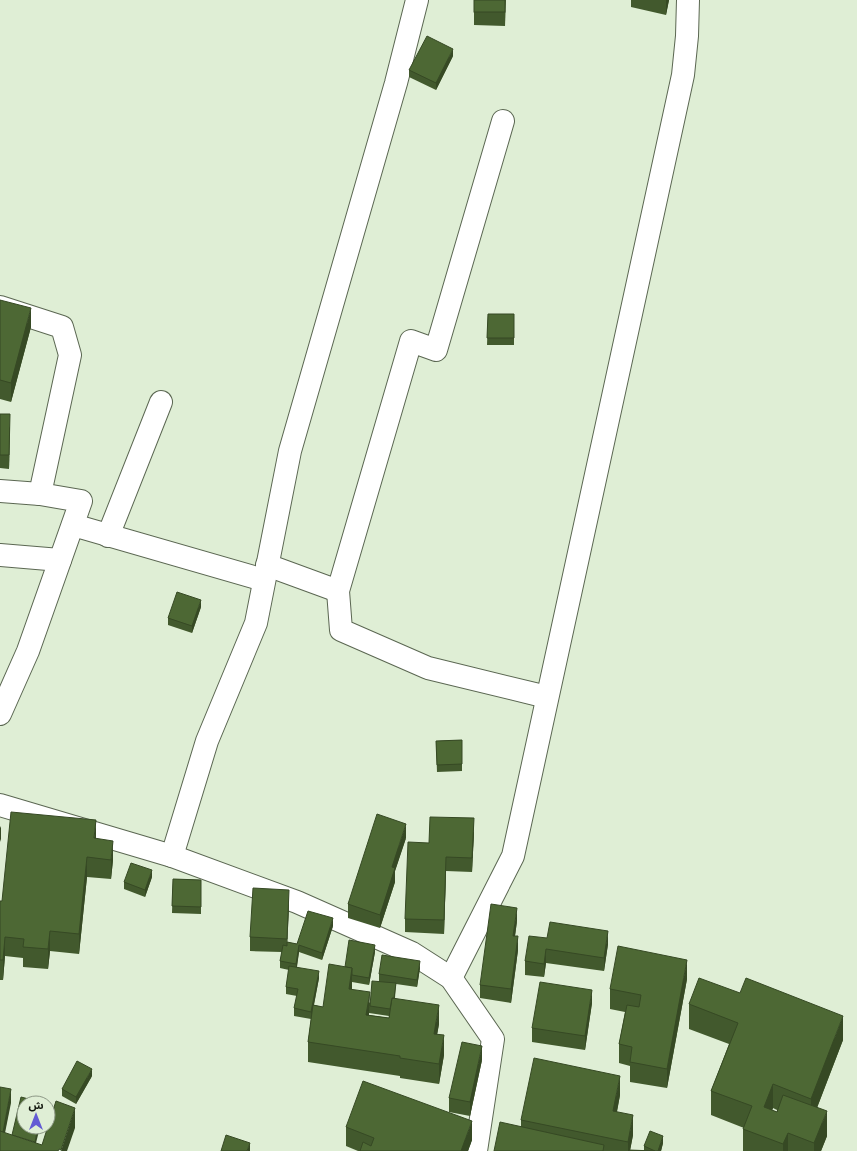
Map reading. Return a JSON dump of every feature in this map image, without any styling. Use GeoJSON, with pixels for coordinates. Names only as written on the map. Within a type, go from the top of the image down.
{"type":"FeatureCollection","features":[{"type":"Feature","properties":{"kind":"street"},"geometry":{"type":"LineString","coordinates":[[172,856],[207,741],[256,623],[290,451],[396,83],[417,0]]}},
{"type":"Feature","properties":{"kind":"street"},"geometry":{"type":"LineString","coordinates":[[451,978],[513,856],[683,75],[687,36],[688,0]]}},
{"type":"Feature","properties":{"kind":"street"},"geometry":{"type":"LineString","coordinates":[[503,121],[436,350],[411,341],[338,591],[341,630],[428,668],[547,697]]}},
{"type":"Feature","properties":{"kind":"street"},"geometry":{"type":"LineString","coordinates":[[0,307],[62,327],[70,355],[40,494]]}},
{"type":"Feature","properties":{"kind":"street"},"geometry":{"type":"LineString","coordinates":[[108,536],[161,402]]}},
{"type":"Feature","properties":{"kind":"street"},"geometry":{"type":"LineString","coordinates":[[0,491],[40,494],[81,501],[28,651],[0,714]]}},
{"type":"Feature","properties":{"kind":"street"},"geometry":{"type":"LineString","coordinates":[[73,525],[108,536],[266,572],[338,591]]}},
{"type":"Feature","properties":{"kind":"street"},"geometry":{"type":"LineString","coordinates":[[0,555],[60,560]]}},
{"type":"Feature","properties":{"kind":"street"},"geometry":{"type":"LineString","coordinates":[[0,805],[172,856],[297,902],[412,953],[451,978],[493,1039],[476,1151]]}},
{"type":"Feature","properties":{"kind":"building"},"geometry":{"type":"Polygon","coordinates":[[[474,0],[505,0],[505,12],[474,12],[474,0]]]}},
{"type":"Feature","properties":{"kind":"building"},"geometry":{"type":"Polygon","coordinates":[[[427,36],[453,49],[436,83],[409,70],[427,36]]]}},
{"type":"Feature","properties":{"kind":"building"},"geometry":{"type":"Polygon","coordinates":[[[0,300],[31,308],[11,383],[0,380],[0,300]]]}},
{"type":"Feature","properties":{"kind":"building"},"geometry":{"type":"Polygon","coordinates":[[[488,314],[514,314],[514,338],[487,338],[488,314]]]}},
{"type":"Feature","properties":{"kind":"building"},"geometry":{"type":"Polygon","coordinates":[[[0,414],[10,414],[9,455],[0,455],[0,414]]]}},
{"type":"Feature","properties":{"kind":"building"},"geometry":{"type":"Polygon","coordinates":[[[177,592],[201,600],[192,626],[168,618],[177,592]]]}},
{"type":"Feature","properties":{"kind":"building"},"geometry":{"type":"Polygon","coordinates":[[[462,740],[462,764],[437,765],[436,741],[462,740]]]}},
{"type":"Feature","properties":{"kind":"building"},"geometry":{"type":"Polygon","coordinates":[[[11,812],[96,820],[94,838],[113,841],[111,860],[87,857],[79,934],[50,931],[48,949],[23,947],[24,939],[5,937],[3,960],[0,960],[0,901],[2,901],[11,812]]]}},
{"type":"Feature","properties":{"kind":"building"},"geometry":{"type":"Polygon","coordinates":[[[377,814],[406,824],[392,867],[395,868],[380,915],[348,904],[377,814]]]}},
{"type":"Feature","properties":{"kind":"building"},"geometry":{"type":"Polygon","coordinates":[[[430,817],[474,818],[472,858],[446,857],[444,920],[405,919],[408,842],[429,843],[430,817]]]}},
{"type":"Feature","properties":{"kind":"building"},"geometry":{"type":"Polygon","coordinates":[[[131,863],[152,870],[145,890],[124,882],[131,863]]]}},
{"type":"Feature","properties":{"kind":"building"},"geometry":{"type":"Polygon","coordinates":[[[173,879],[201,880],[201,907],[172,906],[173,879]]]}},
{"type":"Feature","properties":{"kind":"building"},"geometry":{"type":"Polygon","coordinates":[[[253,888],[289,890],[287,939],[250,937],[253,888]]]}},
{"type":"Feature","properties":{"kind":"building"},"geometry":{"type":"Polygon","coordinates":[[[491,904],[517,908],[513,936],[518,936],[511,989],[480,985],[491,904]]]}},
{"type":"Feature","properties":{"kind":"building"},"geometry":{"type":"Polygon","coordinates":[[[308,911],[333,918],[322,953],[299,945],[296,964],[280,961],[283,945],[287,946],[287,942],[297,944],[308,911]]]}},
{"type":"Feature","properties":{"kind":"building"},"geometry":{"type":"Polygon","coordinates":[[[550,922],[608,931],[604,958],[546,949],[544,964],[525,961],[529,936],[547,938],[550,922]]]}},
{"type":"Feature","properties":{"kind":"building"},"geometry":{"type":"Polygon","coordinates":[[[349,940],[375,945],[369,978],[352,975],[352,968],[345,967],[349,940]]]}},
{"type":"Feature","properties":{"kind":"building"},"geometry":{"type":"Polygon","coordinates":[[[618,946],[687,960],[667,1069],[630,1062],[632,1047],[619,1044],[627,1005],[639,1007],[641,995],[610,989],[618,946]]]}},
{"type":"Feature","properties":{"kind":"building"},"geometry":{"type":"Polygon","coordinates":[[[382,955],[420,961],[417,980],[379,974],[382,955]]]}},
{"type":"Feature","properties":{"kind":"building"},"geometry":{"type":"Polygon","coordinates":[[[329,964],[352,968],[349,989],[370,992],[366,1015],[389,1018],[392,998],[439,1005],[434,1034],[444,1035],[439,1064],[400,1058],[400,1056],[308,1042],[313,1005],[323,1007],[329,964]]]}},
{"type":"Feature","properties":{"kind":"building"},"geometry":{"type":"Polygon","coordinates":[[[289,966],[319,971],[311,1012],[294,1008],[298,989],[286,987],[289,966]]]}},
{"type":"Feature","properties":{"kind":"building"},"geometry":{"type":"Polygon","coordinates":[[[699,978],[740,993],[746,978],[843,1016],[811,1099],[773,1084],[764,1107],[777,1112],[783,1095],[827,1111],[814,1143],[788,1133],[783,1144],[743,1129],[752,1106],[711,1091],[738,1023],[689,1004],[699,978]]]}},
{"type":"Feature","properties":{"kind":"building"},"geometry":{"type":"Polygon","coordinates":[[[372,981],[396,983],[394,998],[392,998],[390,1009],[370,1006],[372,981]]]}},
{"type":"Feature","properties":{"kind":"building"},"geometry":{"type":"Polygon","coordinates":[[[540,982],[592,990],[585,1036],[532,1028],[540,982]]]}},
{"type":"Feature","properties":{"kind":"building"},"geometry":{"type":"Polygon","coordinates":[[[462,1042],[482,1046],[470,1102],[449,1098],[462,1042]]]}},
{"type":"Feature","properties":{"kind":"building"},"geometry":{"type":"Polygon","coordinates":[[[534,1058],[620,1076],[613,1111],[633,1115],[628,1142],[521,1120],[534,1058]]]}},
{"type":"Feature","properties":{"kind":"building"},"geometry":{"type":"Polygon","coordinates":[[[77,1061],[92,1069],[76,1097],[62,1089],[77,1061]]]}},
{"type":"Feature","properties":{"kind":"building"},"geometry":{"type":"Polygon","coordinates":[[[363,1081],[472,1121],[461,1151],[360,1151],[363,1142],[371,1146],[374,1138],[346,1127],[363,1081]]]}},
{"type":"Feature","properties":{"kind":"building"},"geometry":{"type":"Polygon","coordinates":[[[0,1087],[11,1089],[3,1132],[0,1131],[0,1087]]]}},
{"type":"Feature","properties":{"kind":"building"},"geometry":{"type":"Polygon","coordinates":[[[56,1101],[75,1108],[61,1150],[59,1149],[58,1151],[0,1151],[0,1131],[42,1145],[45,1135],[56,1135],[56,1101]]]}},
{"type":"Feature","properties":{"kind":"building"},"geometry":{"type":"Polygon","coordinates":[[[16,1118],[16,1135],[36,1135],[35,1142],[12,1135],[16,1118]]]}},
{"type":"Feature","properties":{"kind":"building"},"geometry":{"type":"Polygon","coordinates":[[[500,1122],[604,1145],[603,1151],[494,1151],[500,1122]]]}},
{"type":"Feature","properties":{"kind":"building"},"geometry":{"type":"Polygon","coordinates":[[[650,1131],[663,1136],[658,1151],[644,1146],[650,1131]]]}},
{"type":"Feature","properties":{"kind":"building"},"geometry":{"type":"Polygon","coordinates":[[[226,1135],[250,1143],[247,1151],[221,1151],[226,1135]]]}},
{"type":"Feature","properties":{"kind":"building"},"geometry":{"type":"Polygon","coordinates":[[[629,1150],[655,1151],[629,1151],[629,1150]]]}}]}
